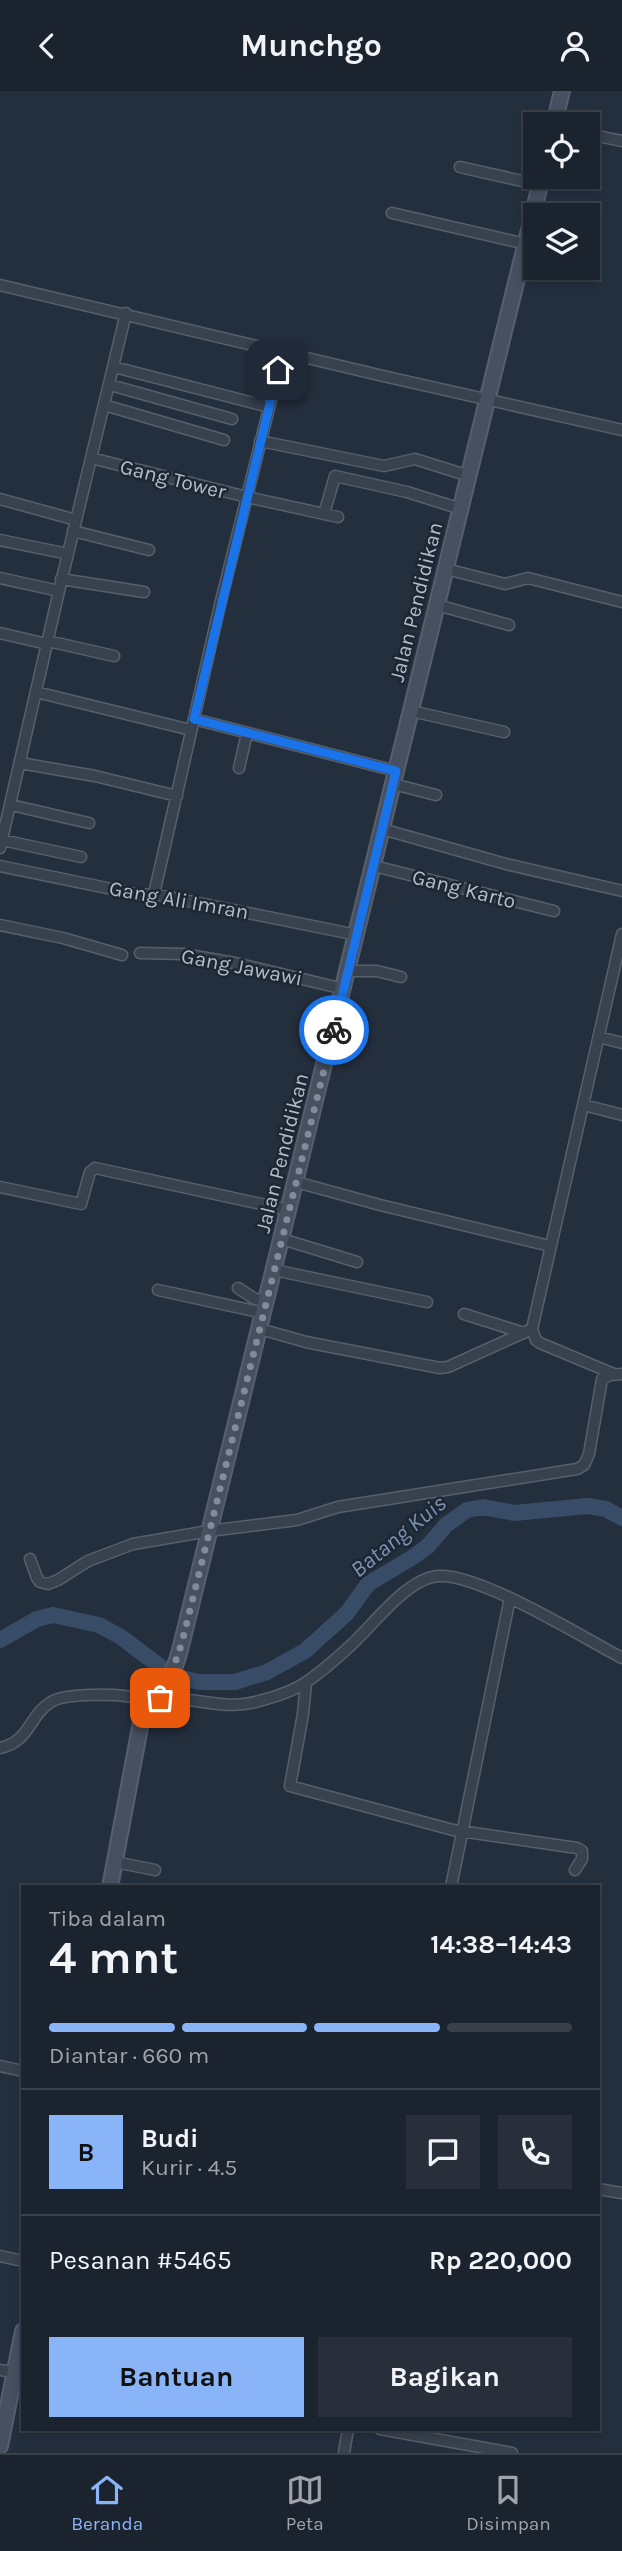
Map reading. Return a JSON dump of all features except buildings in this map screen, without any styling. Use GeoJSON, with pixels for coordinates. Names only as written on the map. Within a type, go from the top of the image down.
{"type":"FeatureCollection","features":[{"type":"Feature","properties":{"kind":"main road"},"geometry":{"type":"LineString","coordinates":[[557,112],[562,91]]}},
{"type":"Feature","properties":{"kind":"main road","name":"Jalan Pendidikan"},"geometry":{"type":"LineString","coordinates":[[110,1885],[141,1722],[150,1701],[166,1683],[176,1664],[261,1329],[260,1306],[282,1239],[523,257]]}},
{"type":"Feature","properties":{"kind":"main road"},"geometry":{"type":"LineString","coordinates":[[1,2439],[7,2371],[21,2336]]}},
{"type":"Feature","properties":{"kind":"street"},"geometry":{"type":"LineString","coordinates":[[600,136],[622,141]]}},
{"type":"Feature","properties":{"kind":"street"},"geometry":{"type":"LineString","coordinates":[[460,167],[523,178]]}},
{"type":"Feature","properties":{"kind":"street"},"geometry":{"type":"LineString","coordinates":[[392,213],[523,243]]}},
{"type":"Feature","properties":{"kind":"street"},"geometry":{"type":"LineString","coordinates":[[0,285],[622,430]]}},
{"type":"Feature","properties":{"kind":"street"},"geometry":{"type":"LineString","coordinates":[[81,857],[1,844],[61,579],[126,313]]}},
{"type":"Feature","properties":{"kind":"street"},"geometry":{"type":"LineString","coordinates":[[154,894],[192,725],[283,352]]}},
{"type":"Feature","properties":{"kind":"street"},"geometry":{"type":"LineString","coordinates":[[114,367],[269,407]]}},
{"type":"Feature","properties":{"kind":"street"},"geometry":{"type":"LineString","coordinates":[[110,385],[232,419]]}},
{"type":"Feature","properties":{"kind":"street"},"geometry":{"type":"LineString","coordinates":[[104,405],[224,440]]}},
{"type":"Feature","properties":{"kind":"street"},"geometry":{"type":"LineString","coordinates":[[260,442],[384,465],[415,459],[470,476]]}},
{"type":"Feature","properties":{"kind":"street","name":"Gang Tower"},"geometry":{"type":"LineString","coordinates":[[91,458],[338,517]]}},
{"type":"Feature","properties":{"kind":"street"},"geometry":{"type":"LineString","coordinates":[[324,514],[335,476],[397,489],[461,509]]}},
{"type":"Feature","properties":{"kind":"street"},"geometry":{"type":"LineString","coordinates":[[0,499],[76,520]]}},
{"type":"Feature","properties":{"kind":"street"},"geometry":{"type":"LineString","coordinates":[[73,531],[149,550]]}},
{"type":"Feature","properties":{"kind":"street"},"geometry":{"type":"LineString","coordinates":[[0,540],[68,554]]}},
{"type":"Feature","properties":{"kind":"street"},"geometry":{"type":"LineString","coordinates":[[446,569],[505,584],[528,578],[622,602]]}},
{"type":"Feature","properties":{"kind":"street"},"geometry":{"type":"LineString","coordinates":[[0,578],[59,591]]}},
{"type":"Feature","properties":{"kind":"street"},"geometry":{"type":"LineString","coordinates":[[61,579],[144,592]]}},
{"type":"Feature","properties":{"kind":"street"},"geometry":{"type":"LineString","coordinates":[[437,605],[509,625]]}},
{"type":"Feature","properties":{"kind":"street"},"geometry":{"type":"LineString","coordinates":[[0,633],[114,656]]}},
{"type":"Feature","properties":{"kind":"street"},"geometry":{"type":"LineString","coordinates":[[36,692],[192,725],[247,733],[394,778],[436,795]]}},
{"type":"Feature","properties":{"kind":"street"},"geometry":{"type":"LineString","coordinates":[[411,711],[504,732]]}},
{"type":"Feature","properties":{"kind":"street"},"geometry":{"type":"LineString","coordinates":[[239,768],[247,733]]}},
{"type":"Feature","properties":{"kind":"street"},"geometry":{"type":"LineString","coordinates":[[20,763],[95,776],[177,796]]}},
{"type":"Feature","properties":{"kind":"street"},"geometry":{"type":"LineString","coordinates":[[11,805],[89,823]]}},
{"type":"Feature","properties":{"kind":"street"},"geometry":{"type":"LineString","coordinates":[[382,829],[506,864],[622,891]]}},
{"type":"Feature","properties":{"kind":"street","name":"Gang Ali Imran"},"geometry":{"type":"LineString","coordinates":[[0,866],[357,935]]}},
{"type":"Feature","properties":{"kind":"street","name":"Gang Karto"},"geometry":{"type":"LineString","coordinates":[[374,866],[554,911]]}},
{"type":"Feature","properties":{"kind":"street"},"geometry":{"type":"LineString","coordinates":[[0,925],[63,938],[122,955]]}},
{"type":"Feature","properties":{"kind":"street"},"geometry":{"type":"LineString","coordinates":[[531,1334],[599,1037],[619,963],[622,934]]}},
{"type":"Feature","properties":{"kind":"street","name":"Gang Jawawi"},"geometry":{"type":"LineString","coordinates":[[140,953],[174,953],[235,963],[344,989]]}},
{"type":"Feature","properties":{"kind":"street"},"geometry":{"type":"LineString","coordinates":[[348,971],[377,971],[401,977]]}},
{"type":"Feature","properties":{"kind":"street"},"geometry":{"type":"LineString","coordinates":[[599,1037],[622,1043]]}},
{"type":"Feature","properties":{"kind":"street"},"geometry":{"type":"LineString","coordinates":[[584,1105],[622,1115]]}},
{"type":"Feature","properties":{"kind":"street"},"geometry":{"type":"LineString","coordinates":[[0,1187],[81,1204],[90,1172],[95,1168],[289,1210]]}},
{"type":"Feature","properties":{"kind":"street"},"geometry":{"type":"LineString","coordinates":[[296,1182],[550,1246]]}},
{"type":"Feature","properties":{"kind":"street"},"geometry":{"type":"LineString","coordinates":[[282,1239],[357,1262]]}},
{"type":"Feature","properties":{"kind":"street"},"geometry":{"type":"LineString","coordinates":[[274,1270],[426,1303]]}},
{"type":"Feature","properties":{"kind":"street"},"geometry":{"type":"LineString","coordinates":[[238,1288],[260,1306]]}},
{"type":"Feature","properties":{"kind":"street"},"geometry":{"type":"LineString","coordinates":[[158,1290],[260,1306]]}},
{"type":"Feature","properties":{"kind":"street"},"geometry":{"type":"LineString","coordinates":[[464,1314],[531,1334],[618,1374]]}},
{"type":"Feature","properties":{"kind":"street"},"geometry":{"type":"LineString","coordinates":[[261,1329],[306,1342],[440,1368],[531,1334]]}},
{"type":"Feature","properties":{"kind":"street"},"geometry":{"type":"LineString","coordinates":[[30,1559],[37,1578],[48,1584],[88,1561],[121,1548],[209,1531],[297,1520],[338,1507],[578,1469],[584,1465],[589,1454],[601,1379],[618,1374]]}},
{"type":"Feature","properties":{"kind":"street"},"geometry":{"type":"LineString","coordinates":[[0,1748],[16,1743],[47,1704],[59,1698],[124,1696],[150,1701],[242,1705],[306,1683],[349,1647],[401,1596],[423,1580],[447,1577],[478,1585],[510,1598],[622,1658]]}},
{"type":"Feature","properties":{"kind":"street"},"geometry":{"type":"LineString","coordinates":[[451,1885],[510,1598]]}},
{"type":"Feature","properties":{"kind":"street"},"geometry":{"type":"LineString","coordinates":[[306,1683],[290,1785],[462,1831],[577,1848],[582,1851],[583,1856],[575,1870]]}},
{"type":"Feature","properties":{"kind":"street"},"geometry":{"type":"LineString","coordinates":[[115,1862],[155,1870]]}},
{"type":"Feature","properties":{"kind":"street"},"geometry":{"type":"LineString","coordinates":[[0,2066],[21,2071]]}},
{"type":"Feature","properties":{"kind":"street"},"geometry":{"type":"LineString","coordinates":[[600,2189],[622,2193]]}},
{"type":"Feature","properties":{"kind":"street"},"geometry":{"type":"LineString","coordinates":[[0,2256],[21,2261]]}},
{"type":"Feature","properties":{"kind":"street"},"geometry":{"type":"LineString","coordinates":[[344,2453],[348,2431]]}},
{"type":"Feature","properties":{"kind":"street"},"geometry":{"type":"LineString","coordinates":[[391,2431],[512,2453]]}},
{"type":"Feature","properties":{"kind":"waterway","name":"Batang Kuis"},"geometry":{"type":"LineString","coordinates":[[0,1640],[37,1619],[53,1615],[99,1625],[121,1637],[166,1671],[181,1678],[199,1682],[235,1682],[267,1672],[305,1651],[347,1613],[368,1584],[427,1547],[446,1525],[467,1510],[483,1507],[514,1513],[588,1506],[606,1509],[622,1518]]}},
{"type":"Feature","properties":{"kind":"way so far"},"geometry":{"type":"LineString","coordinates":[[160,1698],[154,1698],[176,1664],[183,1638],[334,1030]]}},
{"type":"Feature","properties":{"kind":"route"},"geometry":{"type":"LineString","coordinates":[[278,370],[194,719],[396,771],[334,1030]]}}]}
